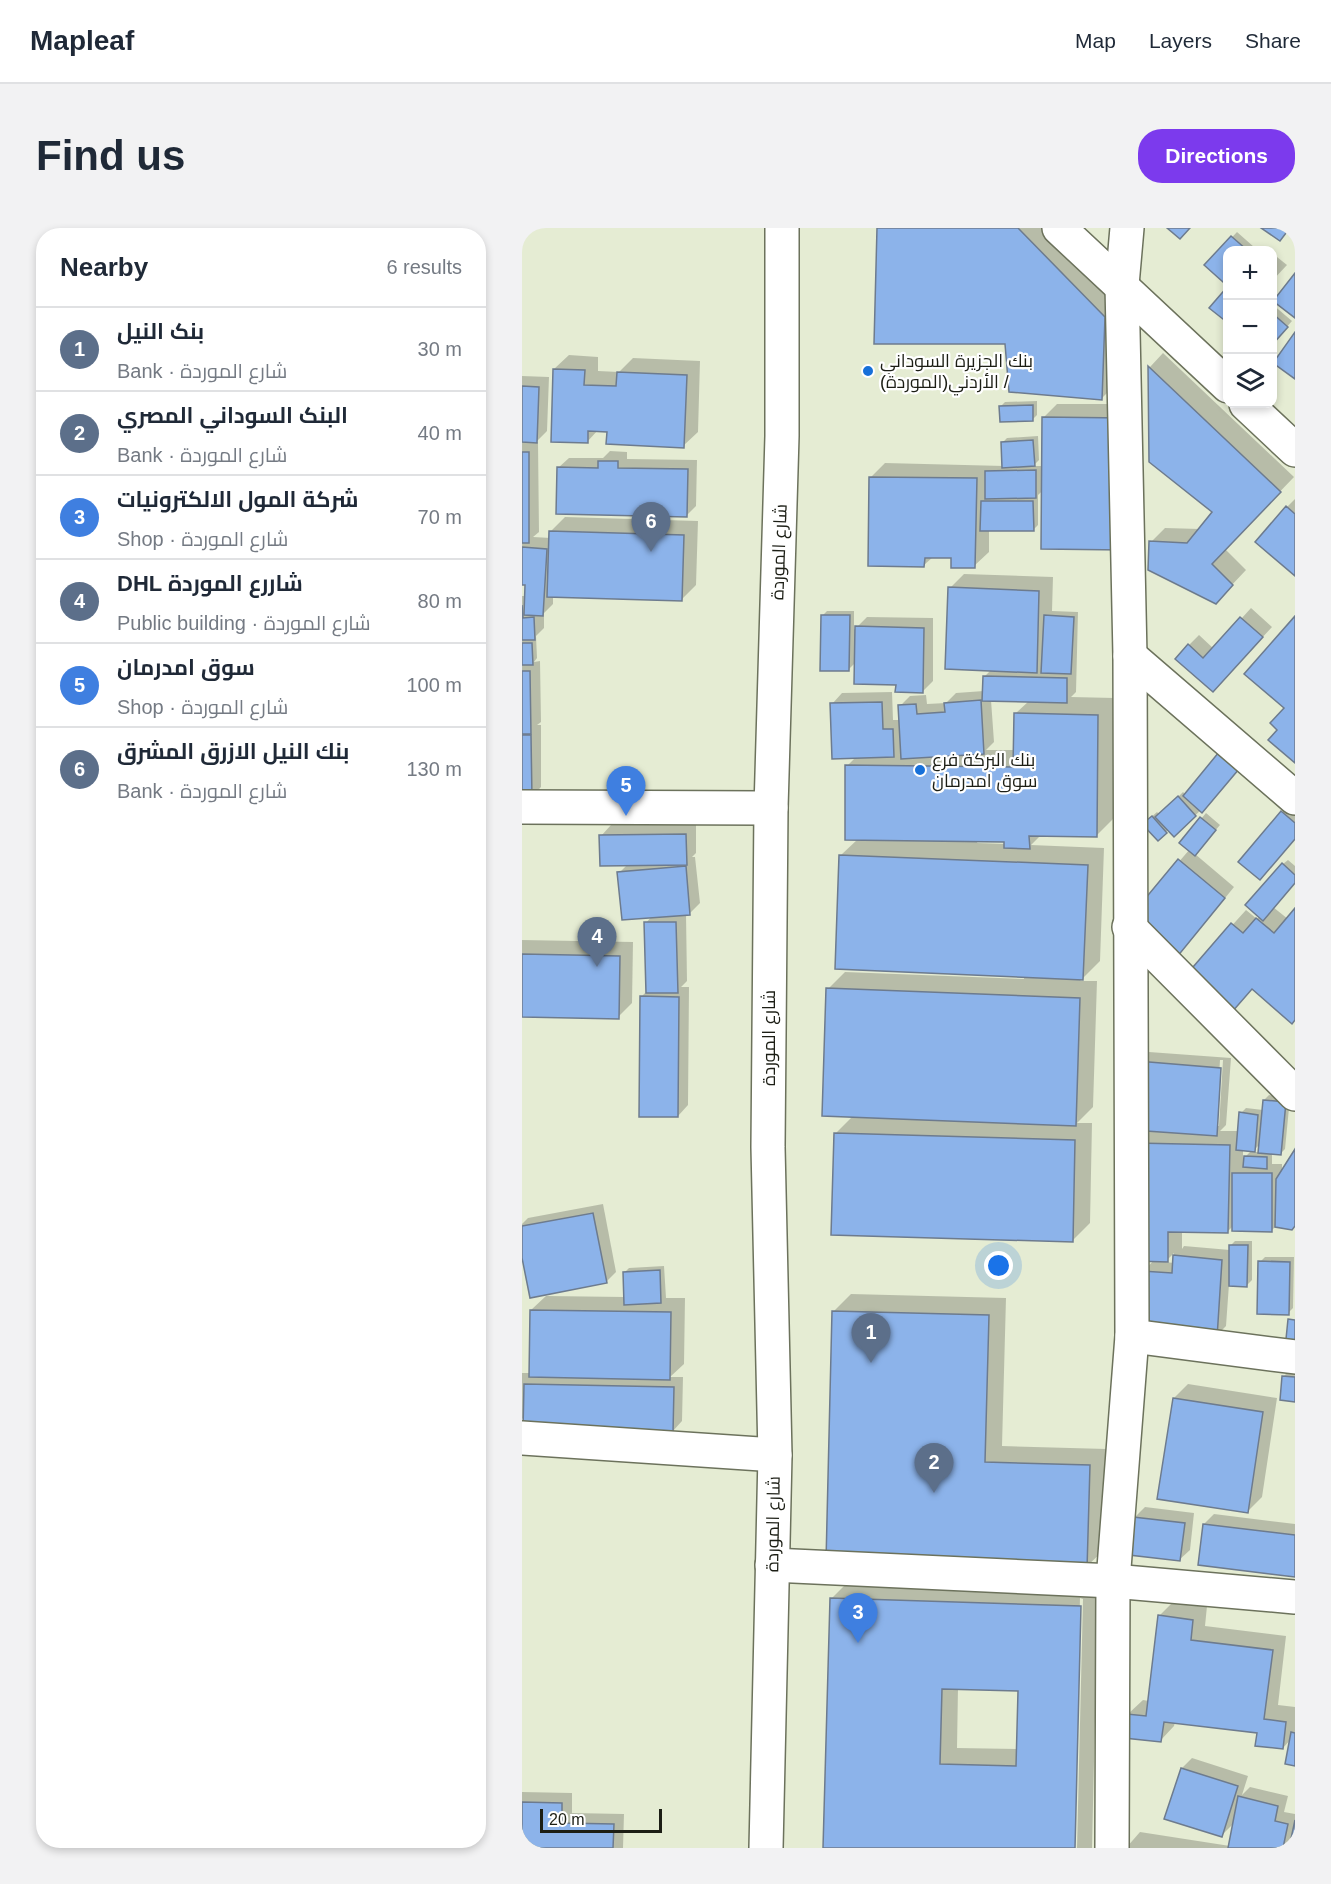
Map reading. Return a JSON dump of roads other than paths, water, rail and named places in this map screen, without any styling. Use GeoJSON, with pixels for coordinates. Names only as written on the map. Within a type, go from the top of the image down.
{"type":"FeatureCollection","features":[{"type":"Feature","properties":{"kind":"street","name":"شارع الموردة"},"geometry":{"type":"LineString","coordinates":[[766,1848],[775,1455],[768,1147],[771,808],[782,436],[782,228]]}},
{"type":"Feature","properties":{"kind":"street"},"geometry":{"type":"LineString","coordinates":[[1059,228],[1223,382]]}},
{"type":"Feature","properties":{"kind":"street"},"geometry":{"type":"LineString","coordinates":[[1112,1848],[1113,1581],[1132,1336],[1130,656],[1122,285],[1127,228]]}},
{"type":"Feature","properties":{"kind":"street"},"geometry":{"type":"LineString","coordinates":[[1250,408],[1293,446]]}},
{"type":"Feature","properties":{"kind":"street"},"geometry":{"type":"LineString","coordinates":[[1130,656],[1295,798]]}},
{"type":"Feature","properties":{"kind":"street"},"geometry":{"type":"LineString","coordinates":[[522,807],[771,808]]}},
{"type":"Feature","properties":{"kind":"street"},"geometry":{"type":"LineString","coordinates":[[1130,927],[1295,1094]]}},
{"type":"Feature","properties":{"kind":"street"},"geometry":{"type":"LineString","coordinates":[[1132,1336],[1295,1357]]}},
{"type":"Feature","properties":{"kind":"street"},"geometry":{"type":"LineString","coordinates":[[522,1438],[775,1455]]}},
{"type":"Feature","properties":{"kind":"street"},"geometry":{"type":"LineString","coordinates":[[772,1565],[1113,1581],[1295,1597]]}},
{"type":"Feature","properties":{"kind":"place","name":"بنك الجزيرة السوداني الأردني(الموردة) /"},"geometry":{"type":"Point","coordinates":[868,371]}},
{"type":"Feature","properties":{"kind":"place","name":"بنك النيل الازرق المشرق"},"geometry":{"type":"Point","coordinates":[651,552]}},
{"type":"Feature","properties":{"kind":"place","name":"بنك البركة فرع سوق امدرمان"},"geometry":{"type":"Point","coordinates":[920,770]}},
{"type":"Feature","properties":{"kind":"place","name":"سوق امدرمان"},"geometry":{"type":"Point","coordinates":[626,816]}},
{"type":"Feature","properties":{"kind":"place","name":"DHL شاررع الموردة"},"geometry":{"type":"Point","coordinates":[597,967]}},
{"type":"Feature","properties":{"kind":"place","name":"بنک النيل"},"geometry":{"type":"Point","coordinates":[871,1363]}},
{"type":"Feature","properties":{"kind":"place","name":"البنک السوداني المصري"},"geometry":{"type":"Point","coordinates":[934,1493]}},
{"type":"Feature","properties":{"kind":"place","name":"شركة المول الالكترونيات"},"geometry":{"type":"Point","coordinates":[858,1643]}}]}
